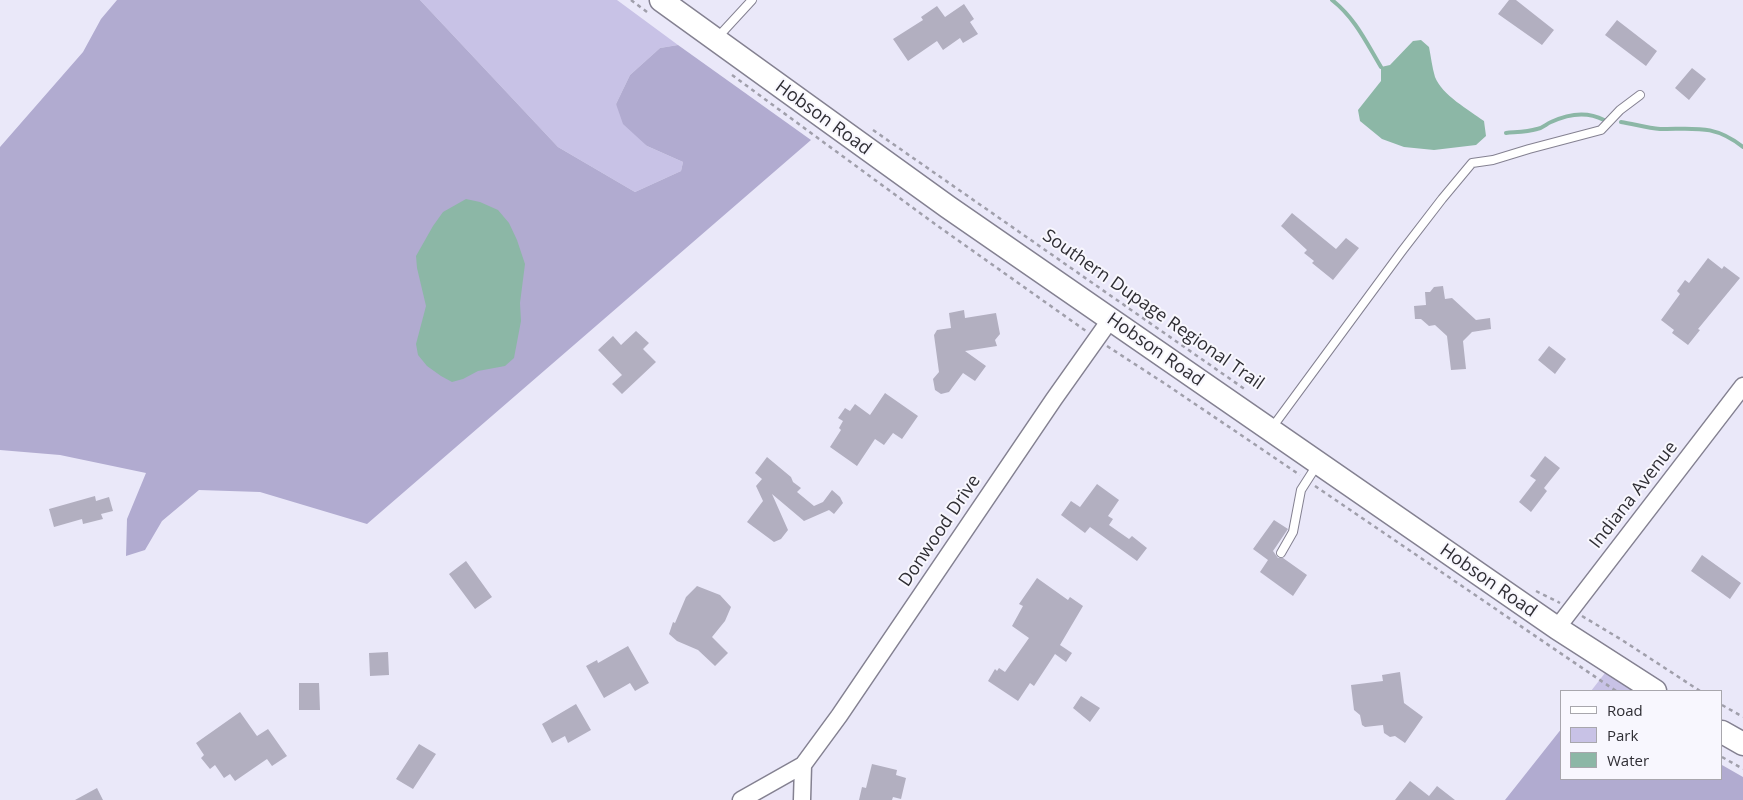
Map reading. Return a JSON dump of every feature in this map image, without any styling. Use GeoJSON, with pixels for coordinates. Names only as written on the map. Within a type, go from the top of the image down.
{"type":"FeatureCollection","features":[{"type":"Feature","properties":{"kind":"main road","name":"Hobson Road"},"geometry":{"type":"LineString","coordinates":[[657,9],[716,40],[856,142],[1270,430],[1312,472],[1653,690]]}},
{"type":"Feature","properties":{"kind":"main road"},"geometry":{"type":"LineString","coordinates":[[1723,733],[1743,744]]}},
{"type":"Feature","properties":{"kind":"street","name":"Donwood Drive"},"geometry":{"type":"LineString","coordinates":[[803,765],[839,716],[1110,320]]}},
{"type":"Feature","properties":{"kind":"street","name":"Indiana Avenue"},"geometry":{"type":"LineString","coordinates":[[1557,628],[1743,386]]}},
{"type":"Feature","properties":{"kind":"street"},"geometry":{"type":"LineString","coordinates":[[742,800],[803,765]]}},
{"type":"Feature","properties":{"kind":"street"},"geometry":{"type":"LineString","coordinates":[[802,800],[803,765]]}},
{"type":"Feature","properties":{"kind":"lane"},"geometry":{"type":"LineString","coordinates":[[716,40],[752,0]]}},
{"type":"Feature","properties":{"kind":"lane"},"geometry":{"type":"LineString","coordinates":[[1270,430],[1396,258],[1472,163],[1494,160],[1601,130],[1620,110],[1640,95]]}},
{"type":"Feature","properties":{"kind":"lane"},"geometry":{"type":"LineString","coordinates":[[1281,553],[1293,532],[1298,500],[1312,472]]}},
{"type":"Feature","properties":{"kind":"path"},"geometry":{"type":"LineString","coordinates":[[631,0],[657,9]]}},
{"type":"Feature","properties":{"kind":"path"},"geometry":{"type":"LineString","coordinates":[[725,70],[935,224],[1083,329]]}},
{"type":"Feature","properties":{"kind":"path","name":"Southern Dupage Regional Trail"},"geometry":{"type":"LineString","coordinates":[[870,127],[1249,392]]}},
{"type":"Feature","properties":{"kind":"path"},"geometry":{"type":"LineString","coordinates":[[1106,345],[1167,385],[1312,472],[1615,690]]}},
{"type":"Feature","properties":{"kind":"path"},"geometry":{"type":"LineString","coordinates":[[1535,590],[1562,603]]}},
{"type":"Feature","properties":{"kind":"path"},"geometry":{"type":"LineString","coordinates":[[1587,620],[1622,640],[1698,690]]}},
{"type":"Feature","properties":{"kind":"path"},"geometry":{"type":"LineString","coordinates":[[1723,706],[1743,718]]}},
{"type":"Feature","properties":{"kind":"path"},"geometry":{"type":"LineString","coordinates":[[1723,758],[1743,769]]}},
{"type":"Feature","properties":{"kind":"green space"},"geometry":{"type":"Polygon","coordinates":[[[420,0],[617,0],[678,45],[660,48],[630,75],[616,104],[647,146],[683,162],[681,171],[635,192],[558,147],[420,0]]]}},
{"type":"Feature","properties":{"kind":"green space"},"geometry":{"type":"Polygon","coordinates":[[[1605,673],[1633,690],[1592,690],[1605,673]]]}},
{"type":"Feature","properties":{"kind":"shaded area"},"geometry":{"type":"Polygon","coordinates":[[[117,0],[420,0],[558,147],[635,192],[681,171],[683,162],[647,146],[623,124],[616,104],[630,75],[660,48],[678,45],[811,140],[367,524],[260,492],[199,490],[162,521],[145,550],[126,556],[127,519],[146,473],[60,455],[0,450],[0,147],[83,52],[101,19],[117,0]]]}},
{"type":"Feature","properties":{"kind":"shaded area"},"geometry":{"type":"Polygon","coordinates":[[[1560,731],[1560,780],[1723,780],[1723,766],[1743,777],[1743,800],[1505,800],[1560,731]]]}},
{"type":"Feature","properties":{"kind":"water"},"geometry":{"type":"Polygon","coordinates":[[[1421,40],[1429,47],[1438,84],[1456,102],[1484,121],[1486,136],[1476,145],[1434,150],[1404,147],[1382,139],[1360,121],[1358,110],[1381,81],[1381,67],[1390,65],[1413,41],[1421,40]]]}},
{"type":"Feature","properties":{"kind":"water"},"geometry":{"type":"Polygon","coordinates":[[[466,199],[480,202],[498,210],[509,223],[517,240],[525,264],[520,303],[521,321],[514,358],[505,366],[478,371],[463,379],[452,382],[427,366],[418,355],[416,344],[426,306],[416,256],[443,212],[466,199]]]}},
{"type":"Feature","properties":{"kind":"building"},"geometry":{"type":"Polygon","coordinates":[[[1509,0],[1516,0],[1554,30],[1542,45],[1498,14],[1509,0]]]}},
{"type":"Feature","properties":{"kind":"building"},"geometry":{"type":"Polygon","coordinates":[[[964,4],[974,19],[970,22],[978,34],[963,43],[960,38],[943,50],[937,41],[908,61],[893,39],[923,20],[921,17],[937,6],[945,17],[964,4]]]}},
{"type":"Feature","properties":{"kind":"building"},"geometry":{"type":"Polygon","coordinates":[[[1617,20],[1657,51],[1646,66],[1605,35],[1617,20]]]}},
{"type":"Feature","properties":{"kind":"building"},"geometry":{"type":"Polygon","coordinates":[[[1692,68],[1706,79],[1689,100],[1675,88],[1692,68]]]}},
{"type":"Feature","properties":{"kind":"building"},"geometry":{"type":"Polygon","coordinates":[[[1292,213],[1336,249],[1346,238],[1359,248],[1333,280],[1312,263],[1314,261],[1304,253],[1307,250],[1281,226],[1292,213]]]}},
{"type":"Feature","properties":{"kind":"building"},"geometry":{"type":"Polygon","coordinates":[[[1708,258],[1722,269],[1724,266],[1740,278],[1698,329],[1700,330],[1688,345],[1672,333],[1674,330],[1661,320],[1680,294],[1677,291],[1685,280],[1689,283],[1708,258]]]}},
{"type":"Feature","properties":{"kind":"building"},"geometry":{"type":"Polygon","coordinates":[[[1443,286],[1445,299],[1452,298],[1476,320],[1490,318],[1491,329],[1472,332],[1463,341],[1466,369],[1451,370],[1447,336],[1435,325],[1429,326],[1421,319],[1415,319],[1414,306],[1426,305],[1425,292],[1430,292],[1434,287],[1443,286]]]}},
{"type":"Feature","properties":{"kind":"building"},"geometry":{"type":"Polygon","coordinates":[[[964,310],[965,318],[996,313],[1000,334],[995,340],[997,346],[965,351],[986,366],[975,381],[963,373],[949,392],[941,394],[935,390],[933,379],[939,372],[934,335],[937,330],[951,328],[949,313],[964,310]]]}},
{"type":"Feature","properties":{"kind":"building"},"geometry":{"type":"Polygon","coordinates":[[[636,331],[649,343],[643,349],[656,362],[622,394],[612,384],[622,375],[598,350],[613,336],[621,345],[636,331]]]}},
{"type":"Feature","properties":{"kind":"building"},"geometry":{"type":"Polygon","coordinates":[[[1549,346],[1566,359],[1555,374],[1538,360],[1549,346]]]}},
{"type":"Feature","properties":{"kind":"building"},"geometry":{"type":"Polygon","coordinates":[[[885,393],[918,416],[902,439],[893,433],[884,445],[875,439],[857,466],[830,447],[841,430],[839,428],[843,421],[838,418],[845,408],[850,411],[855,404],[870,415],[885,393]]]}},
{"type":"Feature","properties":{"kind":"building"},"geometry":{"type":"Polygon","coordinates":[[[1545,456],[1560,468],[1544,488],[1547,491],[1531,512],[1519,502],[1536,480],[1530,476],[1545,456]]]}},
{"type":"Feature","properties":{"kind":"building"},"geometry":{"type":"Polygon","coordinates":[[[767,457],[791,477],[793,482],[801,488],[797,492],[814,506],[823,502],[832,490],[840,497],[843,503],[834,514],[829,510],[804,521],[772,494],[788,530],[781,539],[774,542],[747,522],[763,501],[756,486],[762,479],[755,473],[767,457]]]}},
{"type":"Feature","properties":{"kind":"building"},"geometry":{"type":"Polygon","coordinates":[[[1097,484],[1119,500],[1108,516],[1113,519],[1109,525],[1129,539],[1132,536],[1147,548],[1137,561],[1090,527],[1085,533],[1061,515],[1071,501],[1080,507],[1097,484]]]}},
{"type":"Feature","properties":{"kind":"building"},"geometry":{"type":"Polygon","coordinates":[[[95,496],[96,501],[109,497],[113,511],[101,514],[103,519],[83,524],[82,519],[54,527],[49,509],[95,496]]]}},
{"type":"Feature","properties":{"kind":"building"},"geometry":{"type":"Polygon","coordinates":[[[1274,520],[1288,529],[1273,551],[1278,558],[1283,558],[1307,575],[1293,596],[1260,572],[1268,560],[1253,549],[1274,520]]]}},
{"type":"Feature","properties":{"kind":"building"},"geometry":{"type":"Polygon","coordinates":[[[1702,555],[1741,583],[1730,599],[1691,571],[1702,555]]]}},
{"type":"Feature","properties":{"kind":"building"},"geometry":{"type":"Polygon","coordinates":[[[466,561],[492,597],[475,609],[449,574],[466,561]]]}},
{"type":"Feature","properties":{"kind":"building"},"geometry":{"type":"Polygon","coordinates":[[[1037,578],[1068,600],[1070,597],[1083,606],[1060,645],[1072,653],[1066,662],[1055,654],[1034,686],[1030,683],[1018,701],[988,681],[995,669],[997,671],[999,668],[1005,672],[1029,638],[1012,626],[1023,606],[1019,604],[1037,578]]]}},
{"type":"Feature","properties":{"kind":"building"},"geometry":{"type":"Polygon","coordinates":[[[697,586],[720,595],[731,607],[725,621],[712,637],[728,653],[715,666],[698,650],[677,641],[669,634],[686,597],[697,586]]]}},
{"type":"Feature","properties":{"kind":"building"},"geometry":{"type":"Polygon","coordinates":[[[628,646],[649,683],[635,691],[630,683],[604,698],[586,666],[597,660],[598,663],[628,646]]]}},
{"type":"Feature","properties":{"kind":"building"},"geometry":{"type":"Polygon","coordinates":[[[388,652],[389,675],[370,676],[369,653],[388,652]]]}},
{"type":"Feature","properties":{"kind":"building"},"geometry":{"type":"Polygon","coordinates":[[[1400,672],[1404,703],[1423,717],[1405,743],[1395,736],[1390,737],[1384,733],[1383,725],[1365,727],[1362,725],[1360,715],[1354,710],[1351,685],[1383,681],[1382,675],[1400,672]]]}},
{"type":"Feature","properties":{"kind":"building"},"geometry":{"type":"Polygon","coordinates":[[[299,683],[319,683],[320,710],[299,710],[299,683]]]}},
{"type":"Feature","properties":{"kind":"building"},"geometry":{"type":"Polygon","coordinates":[[[1081,696],[1100,708],[1090,722],[1073,708],[1081,696]]]}},
{"type":"Feature","properties":{"kind":"building"},"geometry":{"type":"Polygon","coordinates":[[[576,704],[591,730],[568,743],[565,736],[552,743],[542,724],[576,704]]]}},
{"type":"Feature","properties":{"kind":"building"},"geometry":{"type":"Polygon","coordinates":[[[240,712],[257,736],[268,729],[287,756],[272,766],[267,759],[235,781],[230,774],[224,778],[215,765],[210,769],[201,758],[204,755],[196,743],[240,712]]]}},
{"type":"Feature","properties":{"kind":"building"},"geometry":{"type":"Polygon","coordinates":[[[419,744],[436,754],[413,789],[396,779],[419,744]]]}},
{"type":"Feature","properties":{"kind":"building"},"geometry":{"type":"Polygon","coordinates":[[[872,764],[897,770],[896,775],[906,778],[901,799],[893,797],[892,800],[859,800],[862,787],[866,788],[872,764]]]}},
{"type":"Feature","properties":{"kind":"building"},"geometry":{"type":"Polygon","coordinates":[[[1410,781],[1429,796],[1437,786],[1455,800],[1395,800],[1410,781]]]}},
{"type":"Feature","properties":{"kind":"building"},"geometry":{"type":"Polygon","coordinates":[[[97,788],[103,800],[75,800],[97,788]]]}},
{"type":"Feature","properties":{"kind":"waterway"},"geometry":{"type":"LineString","coordinates":[[1332,0],[1354,23],[1381,67]]}},
{"type":"Feature","properties":{"kind":"waterway"},"geometry":{"type":"LineString","coordinates":[[1506,133],[1539,128],[1557,119],[1571,115],[1591,115],[1604,120]]}},
{"type":"Feature","properties":{"kind":"waterway"},"geometry":{"type":"LineString","coordinates":[[1621,122],[1660,129],[1704,129],[1723,134],[1743,147]]}}]}
